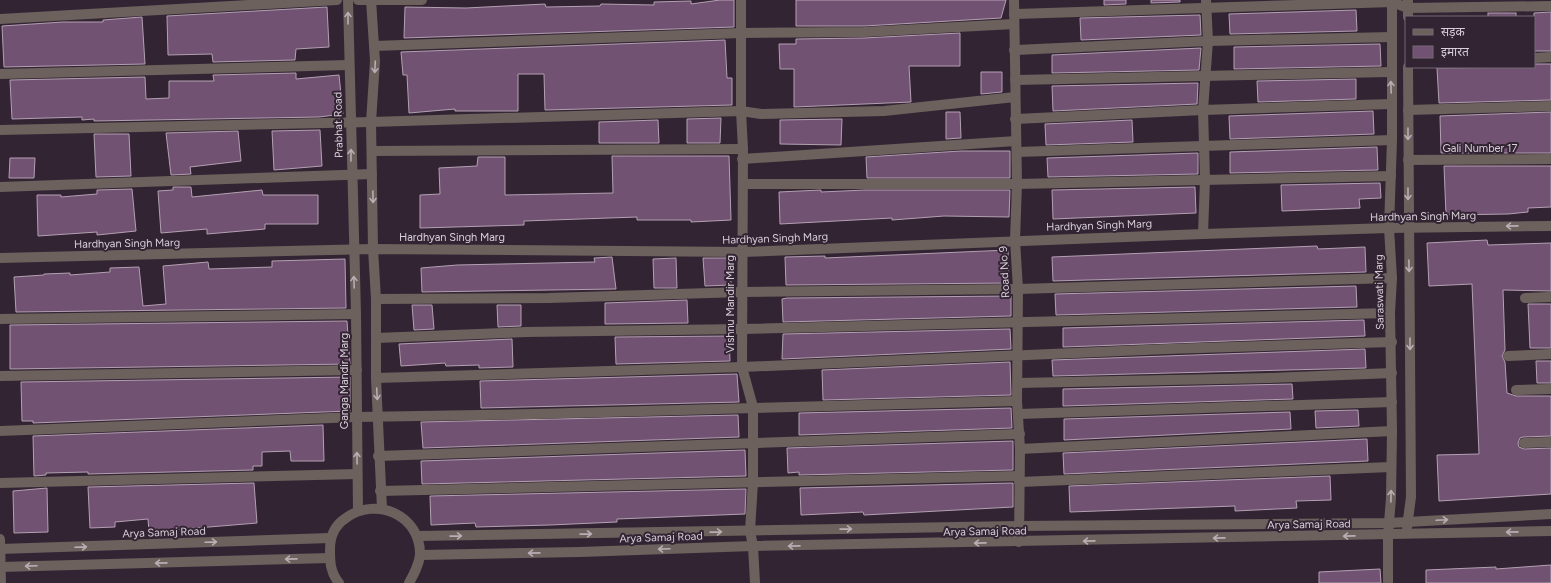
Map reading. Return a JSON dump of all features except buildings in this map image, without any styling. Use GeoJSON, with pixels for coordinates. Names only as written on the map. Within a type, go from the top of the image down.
{"type":"FeatureCollection","features":[{"type":"Feature","properties":{"kind":"street"},"geometry":{"type":"LineString","coordinates":[[0,20],[337,0]]}},
{"type":"Feature","properties":{"kind":"street","name":"Prabhat Road"},"geometry":{"type":"LineString","coordinates":[[348,0],[348,65],[352,122],[351,176],[353,250]]}},
{"type":"Feature","properties":{"kind":"street"},"geometry":{"type":"LineString","coordinates":[[358,0],[422,0]]}},
{"type":"Feature","properties":{"kind":"street"},"geometry":{"type":"LineString","coordinates":[[371,0],[374,46],[372,122],[373,249],[376,299],[378,456],[382,509]]}},
{"type":"Feature","properties":{"kind":"street","name":"Vishnu Mandir Marg"},"geometry":{"type":"LineString","coordinates":[[741,0],[740,111],[743,184],[742,367],[753,407],[753,482],[750,531],[754,546],[755,583]]}},
{"type":"Feature","properties":{"kind":"street","name":"Road No 9"},"geometry":{"type":"LineString","coordinates":[[1014,0],[1018,184],[1014,240],[1018,289],[1018,401],[1020,434],[1019,542]]}},
{"type":"Feature","properties":{"kind":"street"},"geometry":{"type":"LineString","coordinates":[[374,46],[741,33],[864,32],[1206,4],[1392,1],[1408,8],[1551,6]]}},
{"type":"Feature","properties":{"kind":"street","name":"Saraswati Marg"},"geometry":{"type":"LineString","coordinates":[[1388,583],[1388,535],[1391,498],[1392,431],[1392,342],[1390,313],[1392,278],[1389,228],[1392,140],[1390,72],[1392,1]]}},
{"type":"Feature","properties":{"kind":"street"},"geometry":{"type":"LineString","coordinates":[[1203,234],[1205,179],[1203,110],[1208,41],[1206,4]]}},
{"type":"Feature","properties":{"kind":"street"},"geometry":{"type":"LineString","coordinates":[[1014,50],[1208,41],[1392,37]]}},
{"type":"Feature","properties":{"kind":"street"},"geometry":{"type":"LineString","coordinates":[[1535,58],[1551,57]]}},
{"type":"Feature","properties":{"kind":"street"},"geometry":{"type":"LineString","coordinates":[[0,74],[348,65]]}},
{"type":"Feature","properties":{"kind":"street"},"geometry":{"type":"LineString","coordinates":[[1407,535],[1407,522],[1411,498],[1408,68]]}},
{"type":"Feature","properties":{"kind":"street"},"geometry":{"type":"LineString","coordinates":[[1015,80],[1390,72]]}},
{"type":"Feature","properties":{"kind":"street"},"geometry":{"type":"LineString","coordinates":[[0,130],[372,122],[740,111],[761,114],[884,111],[1015,97]]}},
{"type":"Feature","properties":{"kind":"street"},"geometry":{"type":"LineString","coordinates":[[1016,119],[1203,110],[1391,104]]}},
{"type":"Feature","properties":{"kind":"street"},"geometry":{"type":"LineString","coordinates":[[1408,110],[1551,106]]}},
{"type":"Feature","properties":{"kind":"street"},"geometry":{"type":"LineString","coordinates":[[1017,152],[1392,140]]}},
{"type":"Feature","properties":{"kind":"street"},"geometry":{"type":"LineString","coordinates":[[372,151],[742,154],[1016,141]]}},
{"type":"Feature","properties":{"kind":"street","name":"Gali Number 17"},"geometry":{"type":"LineString","coordinates":[[1408,160],[1551,159]]}},
{"type":"Feature","properties":{"kind":"street"},"geometry":{"type":"LineString","coordinates":[[0,187],[351,176],[372,174]]}},
{"type":"Feature","properties":{"kind":"street"},"geometry":{"type":"LineString","coordinates":[[743,184],[1018,184],[1391,176]]}},
{"type":"Feature","properties":{"kind":"street","name":"Hardhyan Singh Marg"},"geometry":{"type":"LineString","coordinates":[[0,258],[373,249],[742,252],[1014,240],[1389,228],[1551,226]]}},
{"type":"Feature","properties":{"kind":"street","name":"Ganga Mandir Marg"},"geometry":{"type":"LineString","coordinates":[[353,250],[356,314],[358,511]]}},
{"type":"Feature","properties":{"kind":"street"},"geometry":{"type":"LineString","coordinates":[[376,299],[549,298],[742,292],[1018,289],[1392,278]]}},
{"type":"Feature","properties":{"kind":"street"},"geometry":{"type":"LineString","coordinates":[[1525,298],[1551,297]]}},
{"type":"Feature","properties":{"kind":"street"},"geometry":{"type":"LineString","coordinates":[[376,338],[526,332],[742,329],[1390,313]]}},
{"type":"Feature","properties":{"kind":"street"},"geometry":{"type":"LineString","coordinates":[[0,319],[356,314]]}},
{"type":"Feature","properties":{"kind":"street"},"geometry":{"type":"LineString","coordinates":[[376,378],[742,367],[1168,349],[1392,342]]}},
{"type":"Feature","properties":{"kind":"street"},"geometry":{"type":"LineString","coordinates":[[1508,356],[1551,354]]}},
{"type":"Feature","properties":{"kind":"street"},"geometry":{"type":"LineString","coordinates":[[0,376],[357,370]]}},
{"type":"Feature","properties":{"kind":"street"},"geometry":{"type":"LineString","coordinates":[[1018,383],[1392,373]]}},
{"type":"Feature","properties":{"kind":"street"},"geometry":{"type":"LineString","coordinates":[[1516,390],[1551,389]]}},
{"type":"Feature","properties":{"kind":"street"},"geometry":{"type":"LineString","coordinates":[[0,430],[357,417],[1018,401]]}},
{"type":"Feature","properties":{"kind":"street"},"geometry":{"type":"LineString","coordinates":[[1019,414],[1392,402]]}},
{"type":"Feature","properties":{"kind":"street"},"geometry":{"type":"LineString","coordinates":[[1020,449],[1392,431]]}},
{"type":"Feature","properties":{"kind":"street"},"geometry":{"type":"LineString","coordinates":[[378,456],[1020,434]]}},
{"type":"Feature","properties":{"kind":"street"},"geometry":{"type":"LineString","coordinates":[[1524,443],[1551,442]]}},
{"type":"Feature","properties":{"kind":"street"},"geometry":{"type":"LineString","coordinates":[[380,491],[753,482],[1019,479],[1391,467]]}},
{"type":"Feature","properties":{"kind":"street"},"geometry":{"type":"LineString","coordinates":[[0,483],[357,474]]}},
{"type":"Feature","properties":{"kind":"street"},"geometry":{"type":"LineString","coordinates":[[339,583],[332,575],[330,538],[340,522],[358,511],[373,507],[391,511],[407,521],[417,536],[420,555],[417,570],[409,583]]}},
{"type":"Feature","properties":{"kind":"street"},"geometry":{"type":"LineString","coordinates":[[417,536],[1019,526],[1389,523],[1551,514]]}},
{"type":"Feature","properties":{"kind":"street","name":"Arya Samaj Road"},"geometry":{"type":"LineString","coordinates":[[420,555],[754,546],[1407,535],[1551,531]]}},
{"type":"Feature","properties":{"kind":"street","name":"Arya Samaj Road"},"geometry":{"type":"LineString","coordinates":[[0,549],[330,538]]}},
{"type":"Feature","properties":{"kind":"street"},"geometry":{"type":"LineString","coordinates":[[0,539],[1,583]]}},
{"type":"Feature","properties":{"kind":"street"},"geometry":{"type":"LineString","coordinates":[[0,567],[330,558]]}}]}
